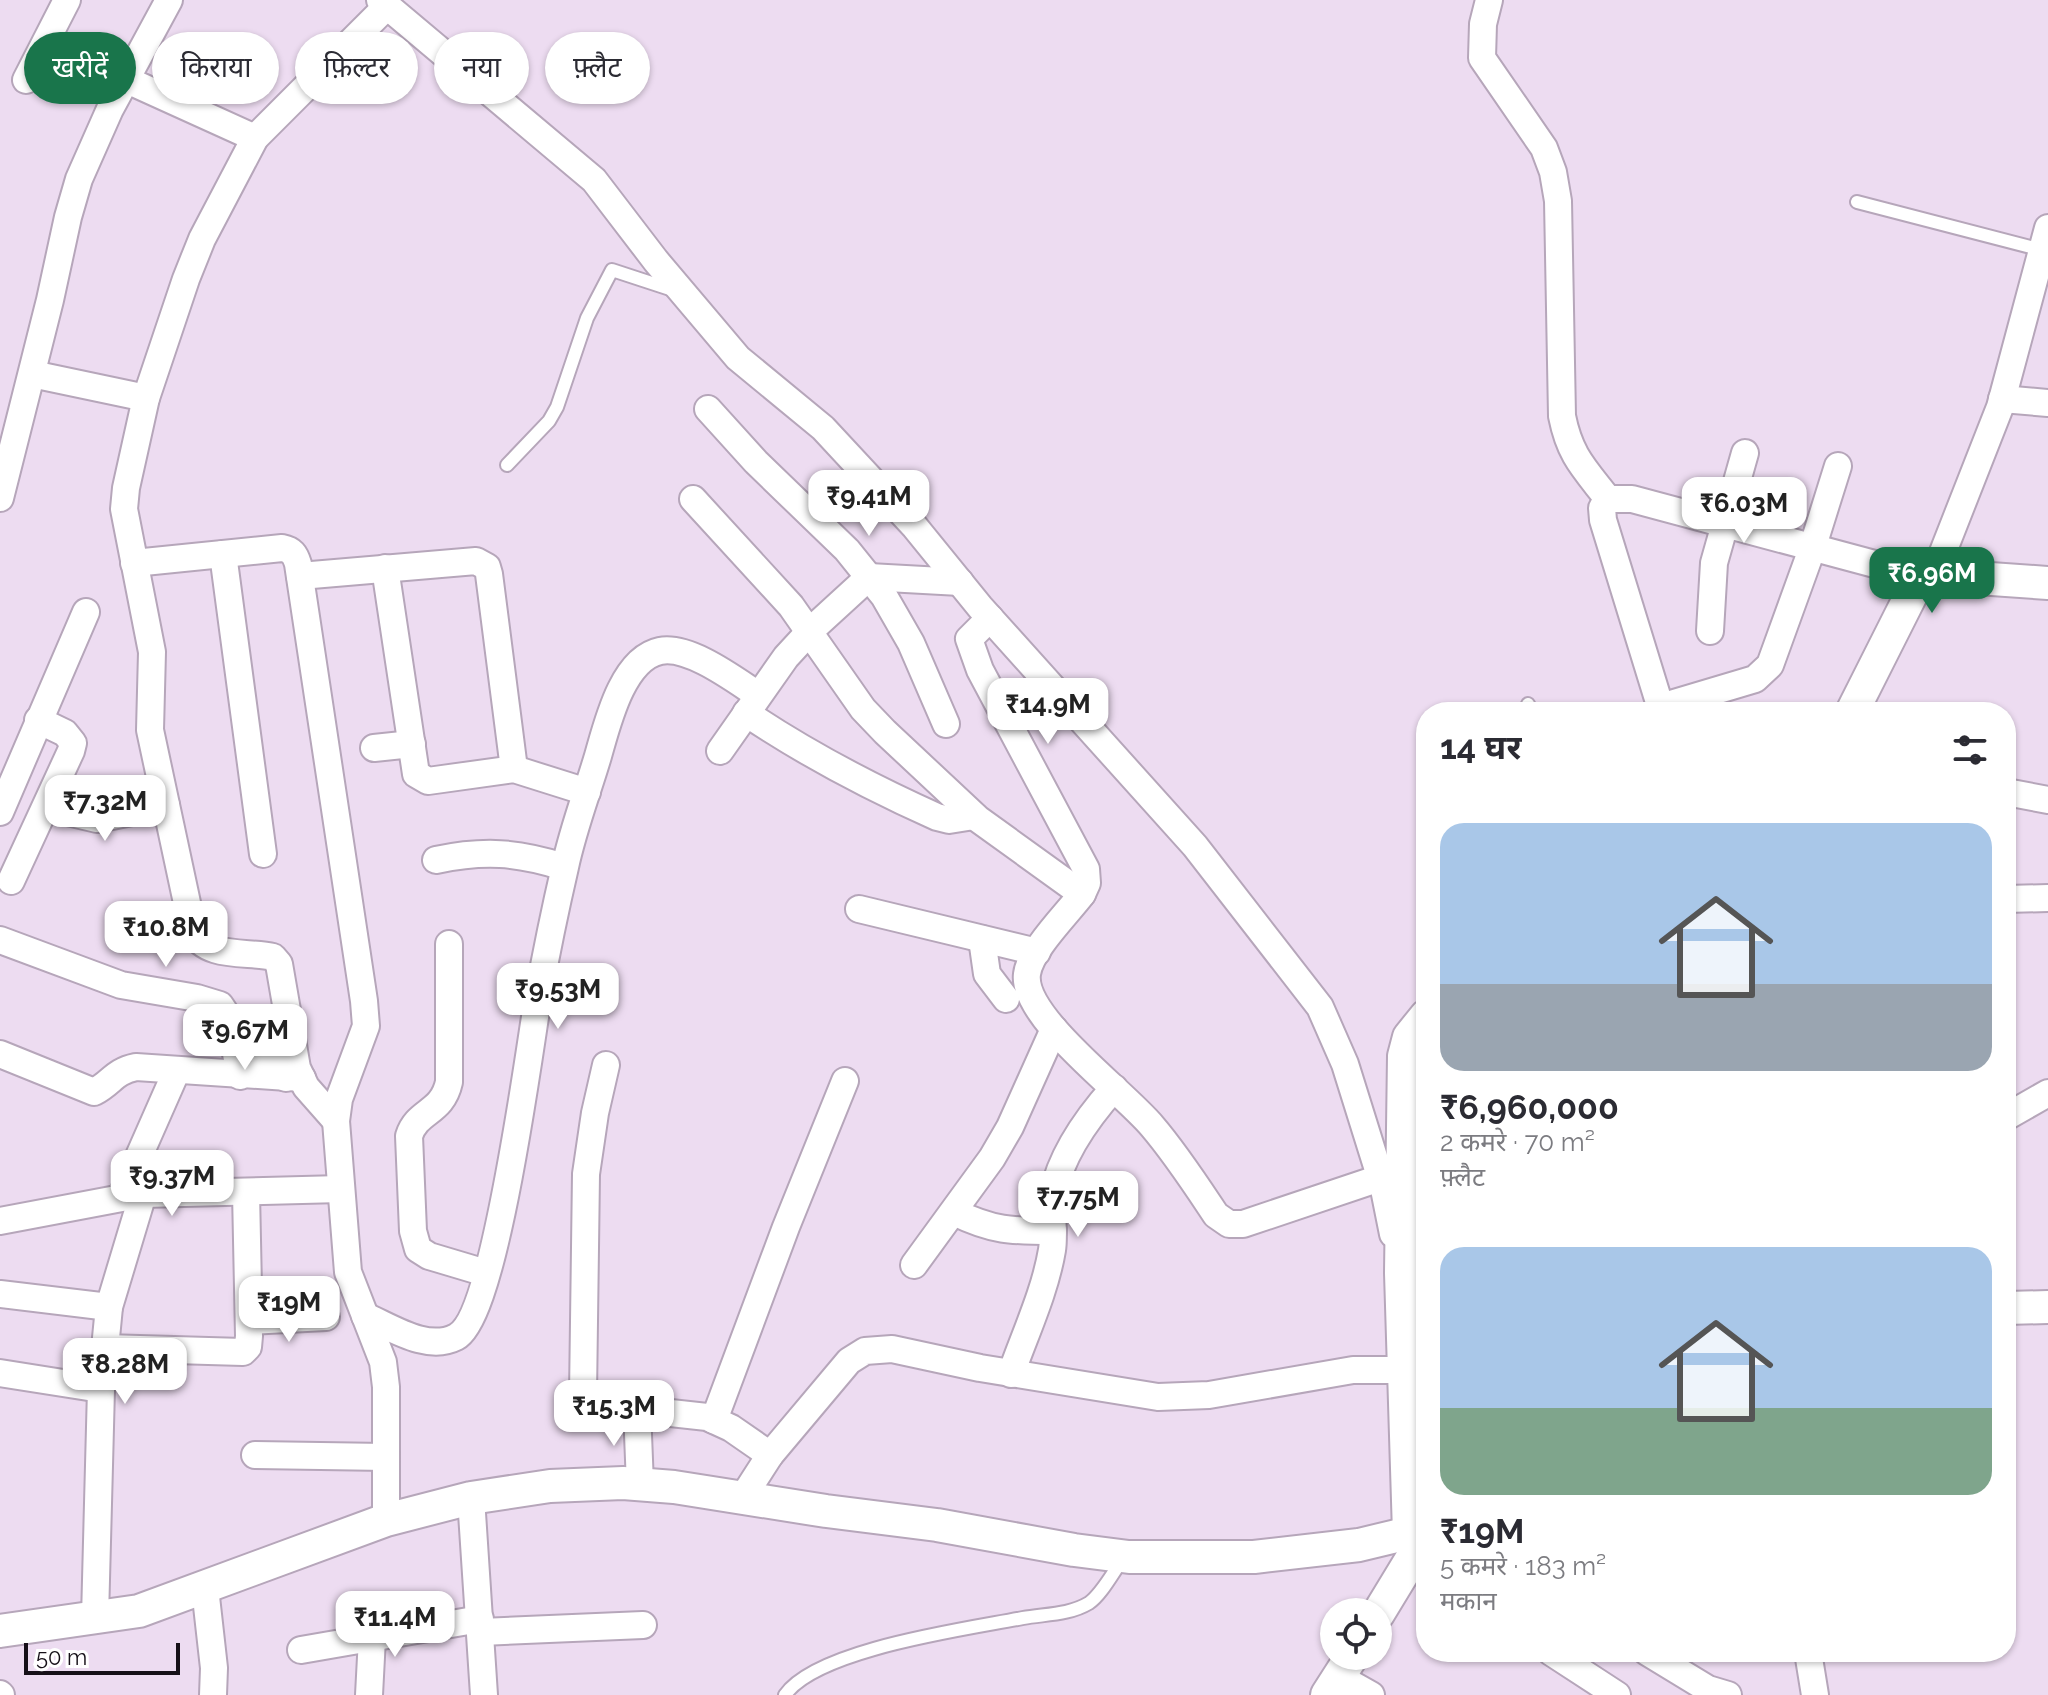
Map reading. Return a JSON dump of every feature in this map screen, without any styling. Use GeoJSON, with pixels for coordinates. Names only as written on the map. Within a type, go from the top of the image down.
{"type":"FeatureCollection","features":[{"type":"Feature","properties":{"kind":"street"},"geometry":{"type":"LineString","coordinates":[[51,32],[67,0]]}},
{"type":"Feature","properties":{"kind":"street"},"geometry":{"type":"LineString","coordinates":[[136,63],[169,0]]}},
{"type":"Feature","properties":{"kind":"street"},"geometry":{"type":"LineString","coordinates":[[1489,0],[1483,24],[1482,58],[1544,148],[1553,172],[1558,201],[1562,416],[1568,442],[1577,460],[1608,499]]}},
{"type":"Feature","properties":{"kind":"street"},"geometry":{"type":"LineString","coordinates":[[298,1081],[279,964],[273,957],[207,948],[198,942],[193,931],[150,730],[152,652],[126,533],[124,509],[146,398],[197,252],[255,138],[384,3],[594,180],[738,358],[823,428],[915,527],[990,618],[1195,846],[1320,1007],[1345,1064],[1380,1178],[1415,1329],[1405,1370],[1416,1508]]}},
{"type":"Feature","properties":{"kind":"street"},"geometry":{"type":"LineString","coordinates":[[136,84],[255,138]]}},
{"type":"Feature","properties":{"kind":"street"},"geometry":{"type":"LineString","coordinates":[[0,498],[4,470],[32,374],[68,217],[79,179],[113,104]]}},
{"type":"Feature","properties":{"kind":"street"},"geometry":{"type":"LineString","coordinates":[[1857,702],[1917,583],[1928,576],[2002,399],[2040,286],[2045,239]]}},
{"type":"Feature","properties":{"kind":"street"},"geometry":{"type":"LineString","coordinates":[[32,374],[146,398]]}},
{"type":"Feature","properties":{"kind":"street"},"geometry":{"type":"LineString","coordinates":[[2002,399],[2048,403]]}},
{"type":"Feature","properties":{"kind":"street"},"geometry":{"type":"LineString","coordinates":[[708,409],[756,462],[847,550],[884,596],[911,643],[946,724]]}},
{"type":"Feature","properties":{"kind":"street"},"geometry":{"type":"LineString","coordinates":[[1710,631],[1714,563],[1745,453]]}},
{"type":"Feature","properties":{"kind":"street"},"geometry":{"type":"LineString","coordinates":[[1686,702],[1755,679],[1770,665],[1838,466]]}},
{"type":"Feature","properties":{"kind":"street"},"geometry":{"type":"LineString","coordinates":[[693,499],[791,606],[863,709],[974,816],[1082,894]]}},
{"type":"Feature","properties":{"kind":"street"},"geometry":{"type":"LineString","coordinates":[[1660,702],[1603,520],[1602,508],[1608,499],[1632,499],[1812,549],[1928,576],[2048,583]]}},
{"type":"Feature","properties":{"kind":"street"},"geometry":{"type":"LineString","coordinates":[[134,563],[282,548],[295,555],[364,1001],[366,1026],[337,1110],[348,1272],[383,1362],[386,1387],[386,1520]]}},
{"type":"Feature","properties":{"kind":"street"},"geometry":{"type":"LineString","coordinates":[[223,554],[263,854]]}},
{"type":"Feature","properties":{"kind":"street"},"geometry":{"type":"LineString","coordinates":[[300,576],[476,561],[487,567],[514,769]]}},
{"type":"Feature","properties":{"kind":"street"},"geometry":{"type":"LineString","coordinates":[[385,568],[416,774],[428,781],[514,769],[587,792]]}},
{"type":"Feature","properties":{"kind":"street"},"geometry":{"type":"LineString","coordinates":[[720,751],[786,657],[869,577],[960,582]]}},
{"type":"Feature","properties":{"kind":"street"},"geometry":{"type":"LineString","coordinates":[[0,812],[7,776],[38,720],[86,612]]}},
{"type":"Feature","properties":{"kind":"street"},"geometry":{"type":"LineString","coordinates":[[990,618],[969,639],[980,670],[1086,869],[1087,883],[1082,894],[1037,952],[1027,971],[1027,988],[1035,1008],[1151,1124],[1216,1215],[1229,1224],[1243,1224],[1380,1178]]}},
{"type":"Feature","properties":{"kind":"street"},"geometry":{"type":"LineString","coordinates":[[365,1316],[421,1340],[443,1342],[460,1335],[470,1320],[500,1222],[564,867],[610,716],[626,679],[644,659],[661,651],[678,652],[710,665],[788,741],[860,782],[927,813],[949,820],[974,816]]}},
{"type":"Feature","properties":{"kind":"street"},"geometry":{"type":"LineString","coordinates":[[11,881],[73,743],[65,733],[38,720]]}},
{"type":"Feature","properties":{"kind":"street"},"geometry":{"type":"LineString","coordinates":[[374,748],[412,744]]}},
{"type":"Feature","properties":{"kind":"street"},"geometry":{"type":"LineString","coordinates":[[2016,794],[2048,800]]}},
{"type":"Feature","properties":{"kind":"street"},"geometry":{"type":"LineString","coordinates":[[46,807],[97,819],[166,805]]}},
{"type":"Feature","properties":{"kind":"street"},"geometry":{"type":"LineString","coordinates":[[436,860],[468,854],[501,853],[533,857],[564,867]]}},
{"type":"Feature","properties":{"kind":"street"},"geometry":{"type":"LineString","coordinates":[[2016,899],[2048,898]]}},
{"type":"Feature","properties":{"kind":"street"},"geometry":{"type":"LineString","coordinates":[[859,909],[1037,952]]}},
{"type":"Feature","properties":{"kind":"street"},"geometry":{"type":"LineString","coordinates":[[982,939],[987,974],[1006,999]]}},
{"type":"Feature","properties":{"kind":"street"},"geometry":{"type":"LineString","coordinates":[[0,940],[121,985],[220,1005],[230,1020],[240,1076]]}},
{"type":"Feature","properties":{"kind":"street"},"geometry":{"type":"LineString","coordinates":[[449,944],[449,1082],[446,1096],[412,1126],[409,1136],[413,1231],[418,1249],[429,1256],[486,1273]]}},
{"type":"Feature","properties":{"kind":"street"},"geometry":{"type":"LineString","coordinates":[[1401,1273],[1414,1225],[1404,1056],[1409,1037],[1416,1028]]}},
{"type":"Feature","properties":{"kind":"street"},"geometry":{"type":"LineString","coordinates":[[914,1265],[992,1158],[1010,1127],[1054,1029]]}},
{"type":"Feature","properties":{"kind":"street"},"geometry":{"type":"LineString","coordinates":[[232,1030],[337,1110]]}},
{"type":"Feature","properties":{"kind":"street"},"geometry":{"type":"LineString","coordinates":[[0,1054],[94,1092],[106,1086],[118,1071],[136,1067],[298,1081]]}},
{"type":"Feature","properties":{"kind":"street"},"geometry":{"type":"LineString","coordinates":[[606,1065],[586,1174],[583,1395],[589,1402],[714,1420],[770,1455]]}},
{"type":"Feature","properties":{"kind":"street"},"geometry":{"type":"LineString","coordinates":[[95,1618],[101,1389],[109,1307],[132,1195],[177,1070]]}},
{"type":"Feature","properties":{"kind":"street"},"geometry":{"type":"LineString","coordinates":[[714,1420],[786,1227],[845,1081]]}},
{"type":"Feature","properties":{"kind":"street"},"geometry":{"type":"LineString","coordinates":[[1011,1374],[1045,1280],[1052,1249],[1053,1195],[1058,1178],[1082,1126],[1114,1088]]}},
{"type":"Feature","properties":{"kind":"street"},"geometry":{"type":"LineString","coordinates":[[2016,1111],[2048,1093]]}},
{"type":"Feature","properties":{"kind":"street"},"geometry":{"type":"LineString","coordinates":[[0,1221],[132,1195],[341,1189]]}},
{"type":"Feature","properties":{"kind":"street"},"geometry":{"type":"LineString","coordinates":[[105,1348],[243,1352],[248,1347],[246,1192]]}},
{"type":"Feature","properties":{"kind":"street"},"geometry":{"type":"LineString","coordinates":[[954,1212],[1003,1230],[1053,1231]]}},
{"type":"Feature","properties":{"kind":"street"},"geometry":{"type":"LineString","coordinates":[[0,1294],[109,1307]]}},
{"type":"Feature","properties":{"kind":"street"},"geometry":{"type":"LineString","coordinates":[[2016,1308],[2048,1307]]}},
{"type":"Feature","properties":{"kind":"street"},"geometry":{"type":"LineString","coordinates":[[249,1321],[326,1317]]}},
{"type":"Feature","properties":{"kind":"street"},"geometry":{"type":"LineString","coordinates":[[743,1497],[770,1455],[849,1361],[865,1351],[892,1349],[1011,1374],[1158,1397],[1209,1395],[1353,1370],[1405,1370]]}},
{"type":"Feature","properties":{"kind":"street"},"geometry":{"type":"LineString","coordinates":[[0,1373],[101,1389]]}},
{"type":"Feature","properties":{"kind":"street"},"geometry":{"type":"LineString","coordinates":[[637,1409],[640,1485]]}},
{"type":"Feature","properties":{"kind":"street"},"geometry":{"type":"LineString","coordinates":[[255,1455],[386,1457]]}},
{"type":"Feature","properties":{"kind":"street"},"geometry":{"type":"LineString","coordinates":[[0,1631],[139,1611],[386,1520],[471,1498],[550,1486],[674,1487],[937,1525],[1125,1557],[1254,1557],[1359,1545],[1416,1546]]}},
{"type":"Feature","properties":{"kind":"street"},"geometry":{"type":"LineString","coordinates":[[471,1498],[484,1695]]}},
{"type":"Feature","properties":{"kind":"street"},"geometry":{"type":"LineString","coordinates":[[1388,1598],[1416,1551]]}},
{"type":"Feature","properties":{"kind":"street"},"geometry":{"type":"LineString","coordinates":[[205,1588],[214,1668],[213,1695]]}},
{"type":"Feature","properties":{"kind":"street"},"geometry":{"type":"LineString","coordinates":[[301,1650],[481,1625],[643,1625]]}},
{"type":"Feature","properties":{"kind":"street"},"geometry":{"type":"LineString","coordinates":[[369,1695],[372,1638]]}},
{"type":"Feature","properties":{"kind":"street"},"geometry":{"type":"LineString","coordinates":[[1566,1662],[1617,1695]]}},
{"type":"Feature","properties":{"kind":"street"},"geometry":{"type":"LineString","coordinates":[[1663,1662],[1708,1689],[1728,1695]]}},
{"type":"Feature","properties":{"kind":"street"},"geometry":{"type":"LineString","coordinates":[[1810,1662],[1815,1695]]}},
{"type":"Feature","properties":{"kind":"street"},"geometry":{"type":"LineString","coordinates":[[1339,1676],[1371,1695]]}},
{"type":"Feature","properties":{"kind":"lane"},"geometry":{"type":"LineString","coordinates":[[1857,202],[2045,239]]}},
{"type":"Feature","properties":{"kind":"lane"},"geometry":{"type":"LineString","coordinates":[[507,465],[549,421],[557,407],[587,318],[612,270],[683,293]]}},
{"type":"Feature","properties":{"kind":"lane"},"geometry":{"type":"LineString","coordinates":[[785,1695],[792,1686],[818,1670],[871,1649],[1027,1617],[1067,1612],[1091,1602],[1125,1557]]}}]}
